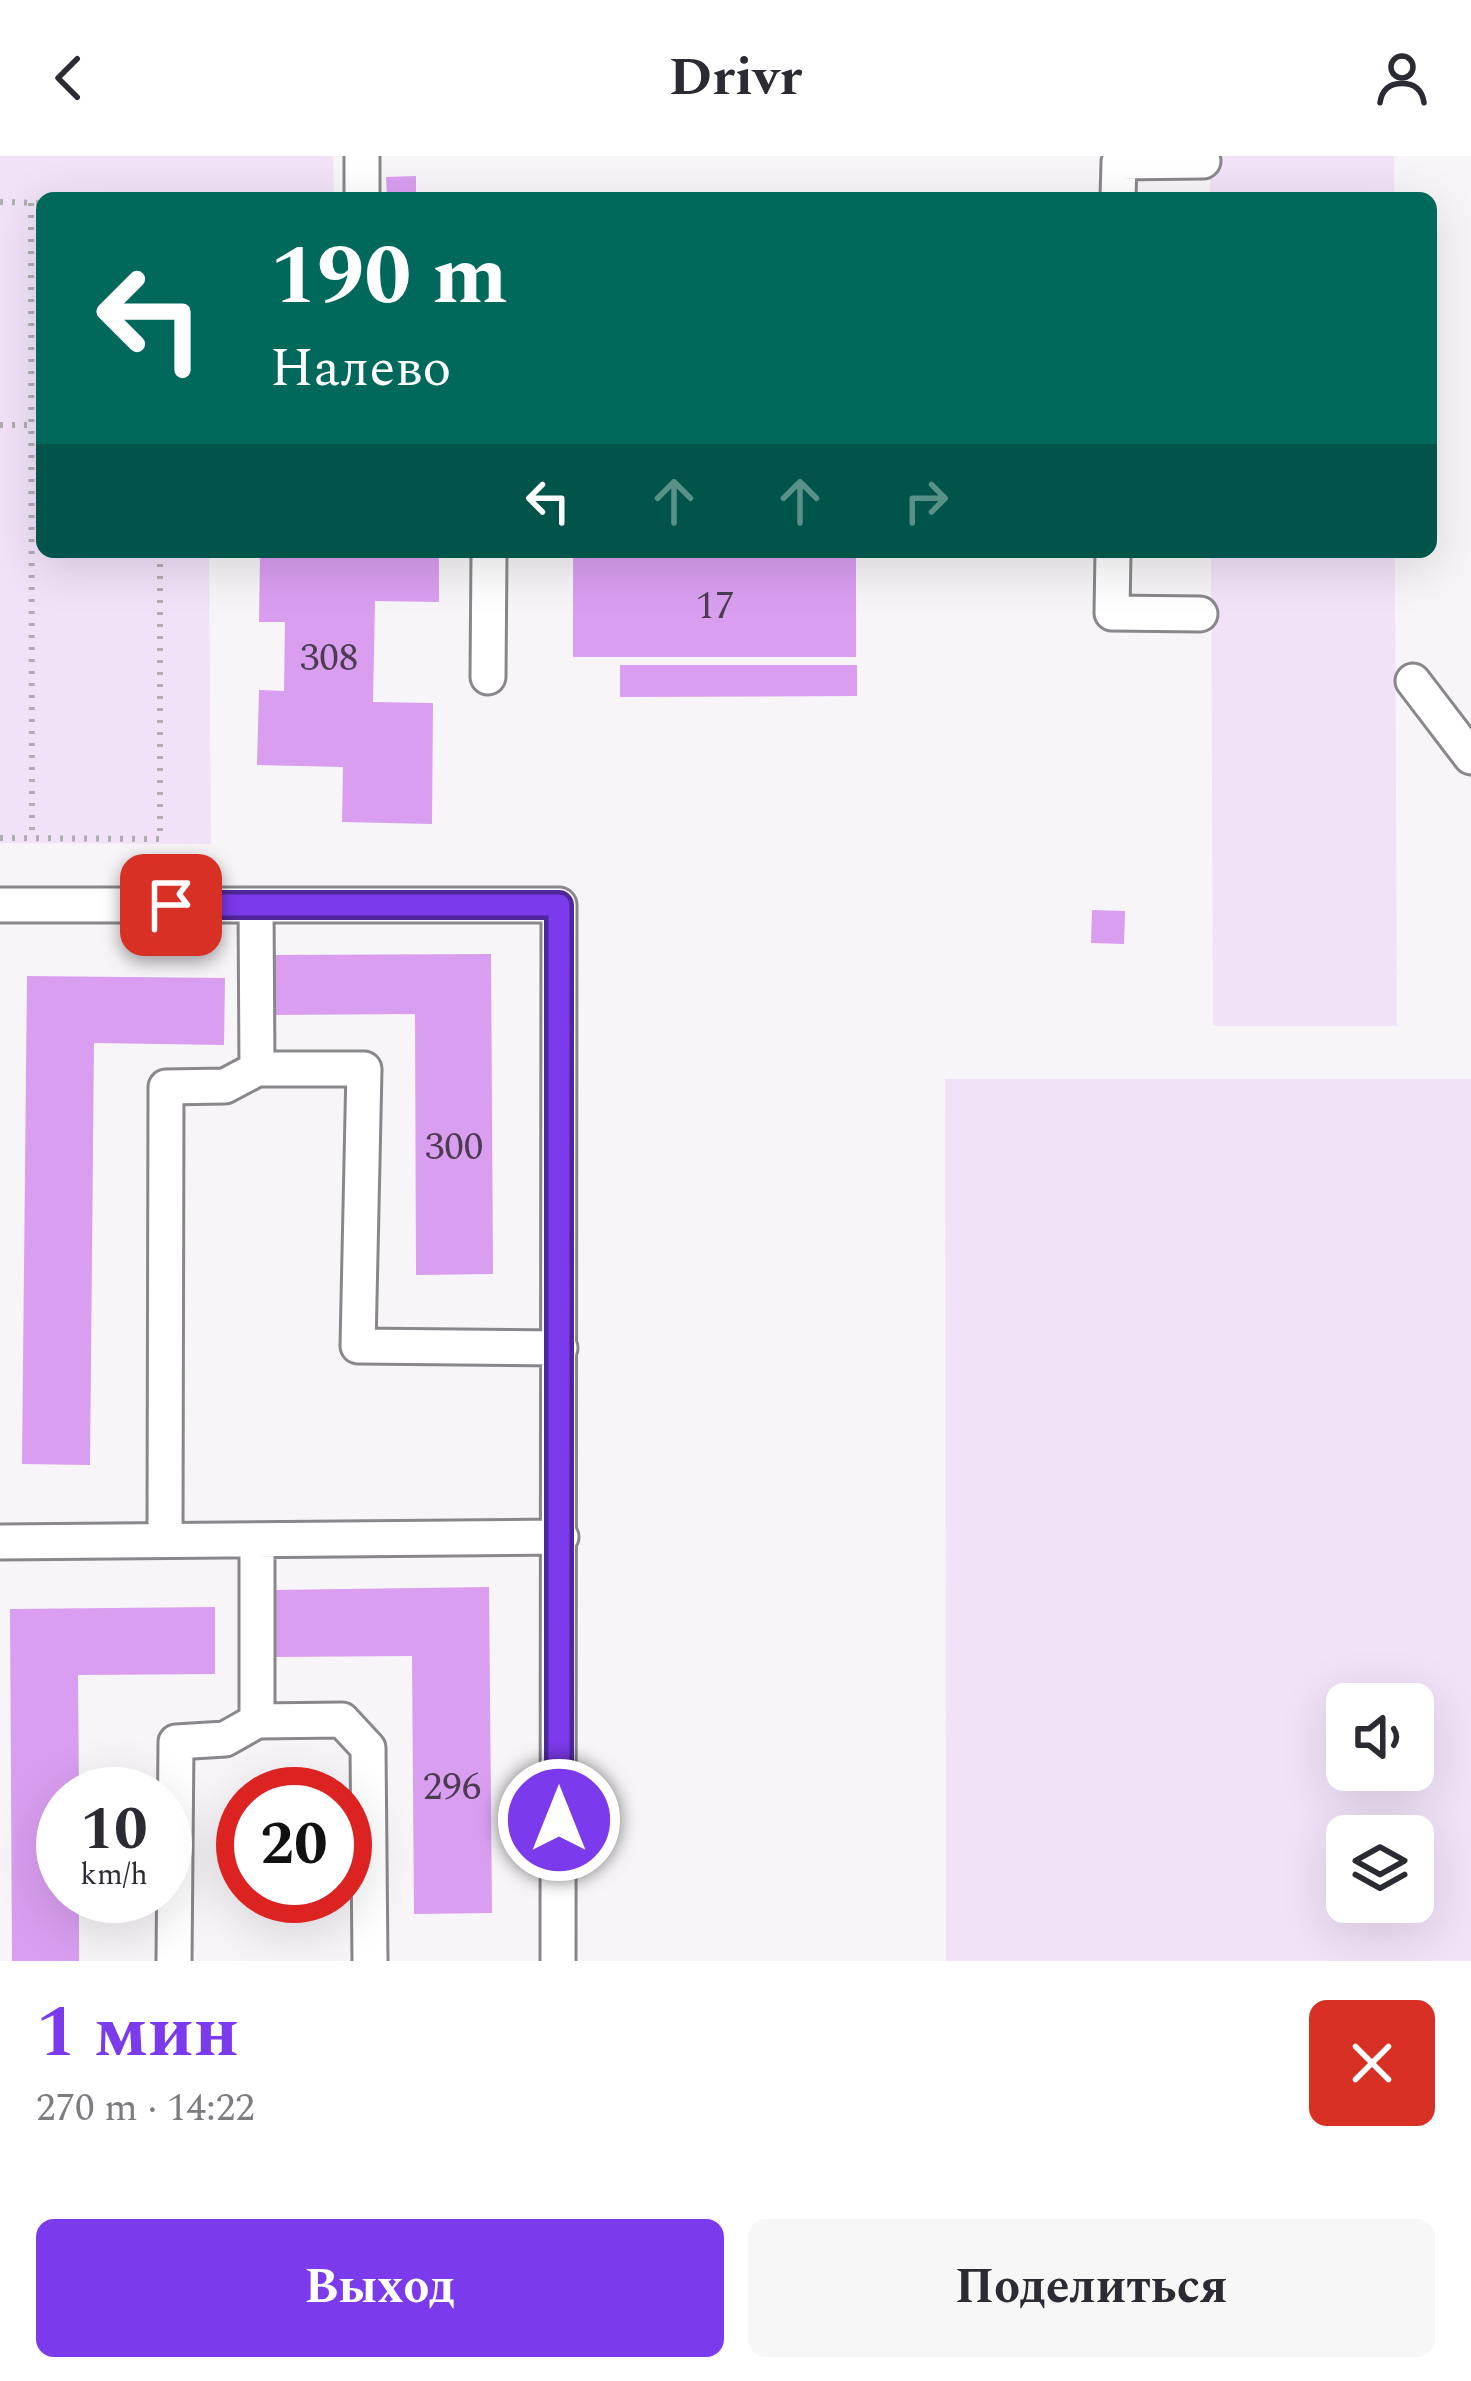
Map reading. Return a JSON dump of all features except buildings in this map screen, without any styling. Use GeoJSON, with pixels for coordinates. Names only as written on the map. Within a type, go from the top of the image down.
{"type":"FeatureCollection","features":[{"type":"Feature","properties":{"kind":"lane"},"geometry":{"type":"LineString","coordinates":[[362,156],[362,192]]}},
{"type":"Feature","properties":{"kind":"lane"},"geometry":{"type":"LineString","coordinates":[[1118,192],[1119,162],[1203,161]]}},
{"type":"Feature","properties":{"kind":"lane"},"geometry":{"type":"LineString","coordinates":[[488,677],[489,558]]}},
{"type":"Feature","properties":{"kind":"lane"},"geometry":{"type":"LineString","coordinates":[[1113,558],[1112,613],[1200,614]]}},
{"type":"Feature","properties":{"kind":"lane"},"geometry":{"type":"LineString","coordinates":[[1413,681],[1471,758]]}},
{"type":"Feature","properties":{"kind":"lane"},"geometry":{"type":"LineString","coordinates":[[0,905],[559,905],[558,1961]]}},
{"type":"Feature","properties":{"kind":"lane"},"geometry":{"type":"LineString","coordinates":[[256,905],[257,1069]]}},
{"type":"Feature","properties":{"kind":"lane"},"geometry":{"type":"LineString","coordinates":[[165,1540],[166,1087],[225,1086],[257,1069],[364,1069],[358,1346],[560,1348]]}},
{"type":"Feature","properties":{"kind":"lane"},"geometry":{"type":"LineString","coordinates":[[0,1542],[561,1537]]}},
{"type":"Feature","properties":{"kind":"lane"},"geometry":{"type":"LineString","coordinates":[[257,1540],[257,1720]]}},
{"type":"Feature","properties":{"kind":"lane"},"geometry":{"type":"LineString","coordinates":[[174,1961],[176,1742],[225,1738],[257,1720],[342,1720],[368,1748],[370,1961]]}},
{"type":"Feature","properties":{"kind":"path"},"geometry":{"type":"LineString","coordinates":[[0,202],[36,202]]}},
{"type":"Feature","properties":{"kind":"path"},"geometry":{"type":"LineString","coordinates":[[31,202],[32,838]]}},
{"type":"Feature","properties":{"kind":"path"},"geometry":{"type":"LineString","coordinates":[[0,425],[36,425]]}},
{"type":"Feature","properties":{"kind":"path"},"geometry":{"type":"LineString","coordinates":[[0,838],[160,839],[160,558]]}},
{"type":"Feature","properties":{"kind":"shaded area"},"geometry":{"type":"Polygon","coordinates":[[[0,156],[333,156],[334,192],[36,192],[36,558],[209,558],[211,844],[0,843],[0,156]]]}},
{"type":"Feature","properties":{"kind":"shaded area"},"geometry":{"type":"Polygon","coordinates":[[[1210,156],[1394,156],[1394,192],[1210,192],[1210,156]]]}},
{"type":"Feature","properties":{"kind":"shaded area"},"geometry":{"type":"Polygon","coordinates":[[[1211,558],[1395,558],[1397,1026],[1213,1026],[1211,558]]]}},
{"type":"Feature","properties":{"kind":"shaded area"},"geometry":{"type":"Polygon","coordinates":[[[945,1079],[1471,1079],[1471,1961],[946,1961],[945,1079]]]}},
{"type":"Feature","properties":{"kind":"route"},"geometry":{"type":"LineString","coordinates":[[171,905],[559,905],[559,1820]]}}]}
